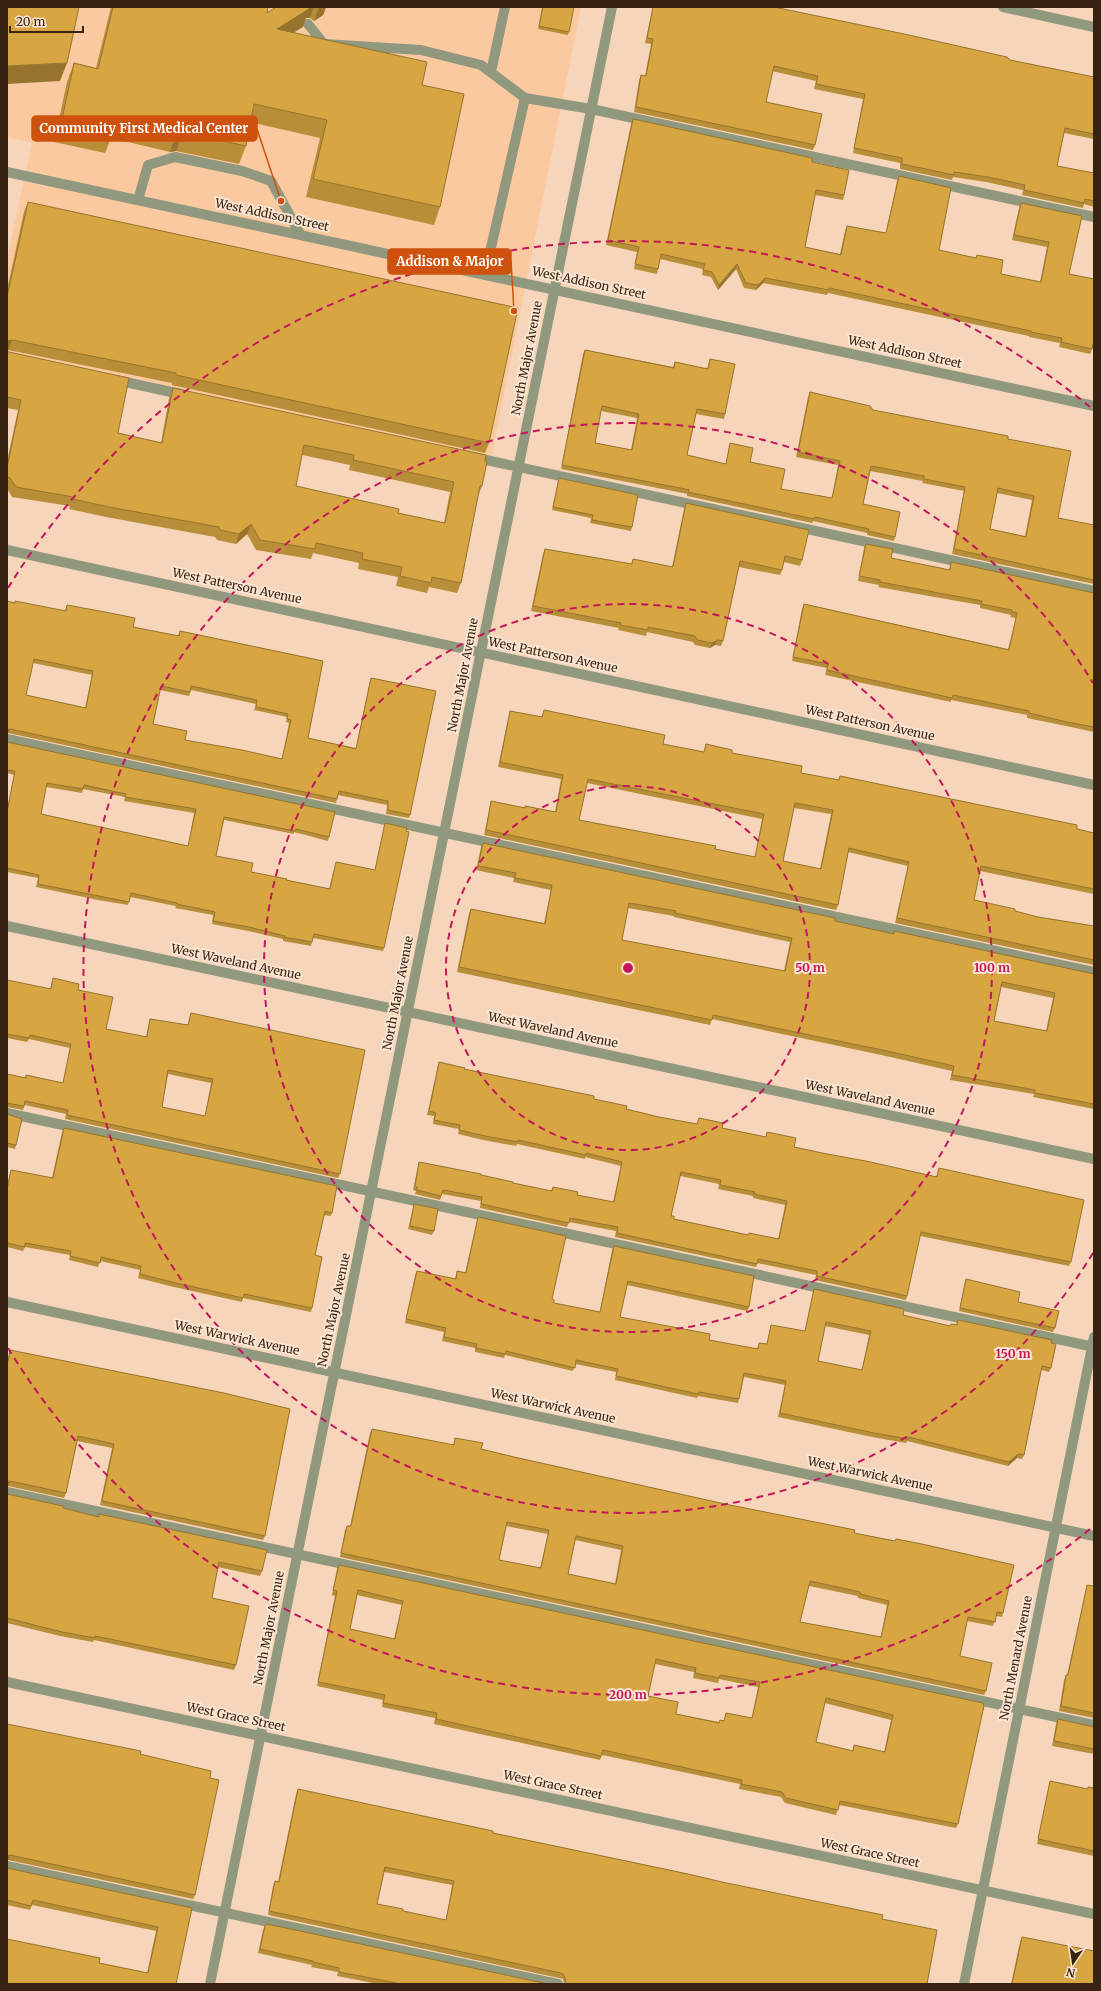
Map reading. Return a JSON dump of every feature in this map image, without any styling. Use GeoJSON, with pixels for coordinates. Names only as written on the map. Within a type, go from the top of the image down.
{"type":"FeatureCollection","features":[{"type":"Feature","properties":{"kind":"street"},"geometry":{"type":"LineString","coordinates":[[491,72],[505,7]]}},
{"type":"Feature","properties":{"kind":"street","name":"North Major Avenue"},"geometry":{"type":"LineString","coordinates":[[210,1984],[612,7]]}},
{"type":"Feature","properties":{"kind":"street"},"geometry":{"type":"LineString","coordinates":[[1003,7],[1094,26]]}},
{"type":"Feature","properties":{"kind":"street"},"geometry":{"type":"LineString","coordinates":[[308,24],[324,44],[421,50],[481,65],[525,98],[591,109],[1094,217]]}},
{"type":"Feature","properties":{"kind":"street"},"geometry":{"type":"LineString","coordinates":[[485,274],[525,98]]}},
{"type":"Feature","properties":{"kind":"street"},"geometry":{"type":"LineString","coordinates":[[138,200],[148,165],[176,157],[234,169],[271,181],[300,234]]}},
{"type":"Feature","properties":{"kind":"street","name":"West Addison Street"},"geometry":{"type":"LineString","coordinates":[[7,172],[555,288],[1094,406]]}},
{"type":"Feature","properties":{"kind":"street"},"geometry":{"type":"LineString","coordinates":[[107,378],[192,396]]}},
{"type":"Feature","properties":{"kind":"street"},"geometry":{"type":"LineString","coordinates":[[462,454],[1094,591]]}},
{"type":"Feature","properties":{"kind":"street","name":"West Patterson Avenue"},"geometry":{"type":"LineString","coordinates":[[7,550],[1094,785]]}},
{"type":"Feature","properties":{"kind":"street"},"geometry":{"type":"LineString","coordinates":[[7,738],[1094,972]]}},
{"type":"Feature","properties":{"kind":"street","name":"West Waveland Avenue"},"geometry":{"type":"LineString","coordinates":[[7,926],[1094,1159]]}},
{"type":"Feature","properties":{"kind":"street"},"geometry":{"type":"LineString","coordinates":[[7,1113],[371,1192],[1093,1343]]}},
{"type":"Feature","properties":{"kind":"street","name":"West Warwick Avenue"},"geometry":{"type":"LineString","coordinates":[[7,1302],[1094,1536]]}},
{"type":"Feature","properties":{"kind":"street","name":"North Menard Avenue"},"geometry":{"type":"LineString","coordinates":[[964,1984],[1093,1343]]}},
{"type":"Feature","properties":{"kind":"street"},"geometry":{"type":"LineString","coordinates":[[7,1492],[1094,1725]]}},
{"type":"Feature","properties":{"kind":"street","name":"West Grace Street"},"geometry":{"type":"LineString","coordinates":[[7,1682],[1094,1914]]}},
{"type":"Feature","properties":{"kind":"street"},"geometry":{"type":"LineString","coordinates":[[7,1866],[558,1984]]}},
{"type":"Feature","properties":{"kind":"shaded area"},"geometry":{"type":"Polygon","coordinates":[[[7,7],[581,7],[491,460],[7,356],[7,260],[32,143],[7,137],[7,7]]]}},
{"type":"Feature","properties":{"kind":"building"},"geometry":{"type":"Polygon","coordinates":[[[7,7],[79,7],[67,63],[7,66],[7,7]]]}},
{"type":"Feature","properties":{"kind":"building"},"geometry":{"type":"Polygon","coordinates":[[[113,7],[268,7],[267,13],[276,7],[309,7],[309,9],[277,29],[427,62],[422,85],[464,94],[440,207],[313,179],[327,120],[254,104],[246,146],[183,132],[176,134],[115,119],[112,135],[61,124],[74,63],[98,69],[113,7]]]}},
{"type":"Feature","properties":{"kind":"building"},"geometry":{"type":"Polygon","coordinates":[[[543,7],[574,7],[569,32],[539,26],[543,7]]]}},
{"type":"Feature","properties":{"kind":"building"},"geometry":{"type":"Polygon","coordinates":[[[653,7],[774,7],[909,35],[1007,57],[1010,60],[1094,77],[1094,134],[1065,128],[1057,166],[1094,173],[1094,201],[1085,199],[1084,203],[1024,190],[1025,185],[988,177],[954,172],[954,175],[902,164],[902,158],[854,148],[865,94],[816,84],[818,76],[774,66],[766,102],[822,114],[815,145],[636,107],[641,75],[646,76],[653,39],[647,38],[653,7]]]}},
{"type":"Feature","properties":{"kind":"building"},"geometry":{"type":"Polygon","coordinates":[[[633,119],[812,158],[812,162],[849,170],[844,195],[816,190],[805,247],[841,255],[847,226],[886,233],[899,176],[951,188],[939,250],[976,258],[977,255],[1003,260],[1001,274],[1041,282],[1049,242],[1014,235],[1021,203],[1082,216],[1069,274],[1094,279],[1094,344],[1092,349],[1061,342],[1062,338],[829,288],[829,290],[765,278],[758,285],[746,283],[737,264],[719,285],[712,272],[703,270],[705,264],[661,254],[658,269],[635,264],[639,247],[608,240],[633,119]]]}},
{"type":"Feature","properties":{"kind":"building"},"geometry":{"type":"Polygon","coordinates":[[[28,202],[518,308],[489,443],[176,375],[176,373],[12,340],[7,341],[7,297],[28,202]]]}},
{"type":"Feature","properties":{"kind":"building"},"geometry":{"type":"Polygon","coordinates":[[[585,350],[674,368],[675,362],[708,369],[710,359],[735,364],[725,414],[697,409],[687,455],[726,464],[730,443],[753,448],[750,462],[785,469],[781,489],[832,498],[840,461],[798,452],[810,392],[870,406],[873,410],[1008,436],[1008,439],[1071,451],[1058,518],[1094,525],[1094,580],[954,549],[965,487],[924,479],[924,476],[871,466],[863,504],[900,512],[895,537],[868,531],[869,529],[815,517],[814,519],[688,492],[689,490],[685,489],[562,465],[585,350]],[[602,406],[595,443],[632,450],[639,414],[602,406]],[[998,488],[990,529],[1026,537],[1034,496],[998,488]]]}},
{"type":"Feature","properties":{"kind":"building"},"geometry":{"type":"Polygon","coordinates":[[[7,351],[129,378],[118,433],[162,443],[173,388],[486,455],[485,461],[487,462],[482,486],[480,486],[461,583],[432,577],[431,583],[400,576],[402,567],[362,559],[363,553],[316,543],[315,549],[260,540],[251,524],[239,534],[220,530],[219,527],[109,507],[73,499],[73,497],[16,487],[10,478],[7,477],[7,468],[21,400],[7,397],[7,351]],[[304,445],[296,486],[399,509],[398,513],[445,523],[454,482],[353,460],[354,455],[304,445]]]}},
{"type":"Feature","properties":{"kind":"building"},"geometry":{"type":"Polygon","coordinates":[[[559,478],[638,495],[632,527],[592,520],[593,515],[553,507],[559,478]]]}},
{"type":"Feature","properties":{"kind":"building"},"geometry":{"type":"Polygon","coordinates":[[[686,503],[809,530],[802,560],[785,556],[782,570],[740,561],[723,641],[717,640],[712,643],[697,640],[695,636],[648,627],[648,630],[620,625],[621,623],[533,606],[545,549],[632,564],[633,559],[673,567],[686,503]]]}},
{"type":"Feature","properties":{"kind":"building"},"geometry":{"type":"Polygon","coordinates":[[[866,544],[893,549],[891,558],[950,570],[951,562],[1094,593],[1094,727],[1029,713],[1029,711],[953,695],[952,698],[827,670],[828,664],[793,657],[804,604],[1009,650],[1017,613],[1012,612],[1012,610],[981,604],[982,601],[880,582],[880,580],[859,576],[866,544]]]}},
{"type":"Feature","properties":{"kind":"building"},"geometry":{"type":"Polygon","coordinates":[[[7,601],[15,603],[15,601],[66,611],[67,605],[105,612],[135,618],[133,627],[179,636],[180,631],[323,661],[308,738],[356,749],[371,678],[436,691],[410,815],[388,810],[388,801],[339,791],[337,799],[10,729],[7,730],[7,601]],[[34,659],[26,695],[86,708],[93,671],[34,659]],[[161,686],[153,724],[187,731],[185,740],[282,759],[291,720],[287,719],[288,714],[256,707],[257,700],[191,686],[190,692],[161,686]]]}},
{"type":"Feature","properties":{"kind":"building"},"geometry":{"type":"Polygon","coordinates":[[[544,710],[665,735],[663,744],[704,752],[706,744],[732,750],[732,753],[802,766],[801,773],[839,780],[840,776],[1077,825],[1077,829],[1094,833],[1094,889],[981,866],[974,900],[1015,909],[1015,911],[1038,917],[1094,926],[1094,960],[897,918],[909,862],[849,848],[838,905],[486,830],[491,801],[525,808],[525,806],[556,812],[563,775],[500,762],[510,711],[542,717],[544,710]],[[588,779],[579,820],[716,846],[715,849],[755,857],[764,814],[588,779]],[[795,803],[783,861],[821,869],[833,810],[795,803]]]}},
{"type":"Feature","properties":{"kind":"building"},"geometry":{"type":"Polygon","coordinates":[[[7,742],[335,812],[329,837],[296,829],[295,831],[224,817],[216,856],[253,863],[251,872],[330,889],[336,862],[375,870],[385,823],[407,828],[406,831],[409,832],[384,948],[314,934],[312,942],[284,937],[285,936],[249,927],[213,921],[215,912],[131,893],[129,902],[38,884],[39,875],[7,868],[7,812],[15,771],[7,770],[7,742]],[[47,783],[41,814],[188,846],[196,809],[125,797],[126,794],[84,785],[83,789],[47,783]]]}},
{"type":"Feature","properties":{"kind":"building"},"geometry":{"type":"Polygon","coordinates":[[[483,843],[835,918],[835,921],[894,934],[894,931],[1094,974],[1094,1104],[1035,1093],[1035,1090],[952,1075],[954,1066],[887,1051],[713,1015],[712,1020],[459,967],[471,909],[545,924],[552,885],[515,878],[516,873],[478,866],[483,843]],[[629,903],[622,940],[785,971],[792,938],[675,913],[676,911],[629,903]],[[1002,982],[994,1021],[1047,1031],[1055,993],[1002,982]]]}},
{"type":"Feature","properties":{"kind":"building"},"geometry":{"type":"Polygon","coordinates":[[[53,978],[79,984],[78,990],[113,997],[106,1029],[147,1037],[150,1019],[188,1025],[191,1013],[365,1050],[340,1174],[67,1115],[68,1110],[25,1101],[24,1106],[7,1103],[7,1074],[26,1078],[26,1075],[63,1083],[71,1044],[30,1035],[29,1038],[7,1034],[7,980],[51,989],[53,978]],[[168,1070],[162,1107],[205,1116],[213,1079],[168,1070]]]}},
{"type":"Feature","properties":{"kind":"building"},"geometry":{"type":"Polygon","coordinates":[[[439,1062],[465,1068],[464,1069],[594,1096],[594,1099],[627,1106],[626,1109],[659,1117],[697,1124],[699,1118],[723,1123],[722,1128],[766,1137],[767,1132],[796,1138],[794,1147],[937,1177],[939,1168],[1084,1200],[1071,1262],[921,1232],[907,1296],[817,1276],[817,1271],[758,1259],[757,1264],[617,1233],[618,1227],[570,1218],[569,1223],[481,1204],[482,1197],[443,1190],[441,1196],[417,1190],[417,1187],[415,1186],[419,1162],[481,1174],[513,1183],[552,1191],[553,1187],[578,1192],[577,1195],[614,1202],[622,1162],[586,1153],[586,1155],[518,1140],[518,1142],[459,1130],[460,1125],[434,1120],[436,1113],[429,1111],[439,1062]],[[681,1172],[671,1216],[674,1216],[674,1219],[748,1235],[749,1233],[779,1239],[787,1201],[754,1194],[755,1192],[720,1185],[721,1180],[681,1172]]]}},
{"type":"Feature","properties":{"kind":"building"},"geometry":{"type":"Polygon","coordinates":[[[7,1114],[22,1119],[16,1145],[7,1143],[7,1114]]]}},
{"type":"Feature","properties":{"kind":"building"},"geometry":{"type":"Polygon","coordinates":[[[64,1128],[337,1186],[332,1213],[325,1211],[315,1255],[322,1257],[312,1308],[244,1294],[243,1298],[176,1283],[140,1274],[141,1266],[101,1257],[100,1263],[70,1256],[71,1251],[25,1243],[25,1247],[7,1243],[7,1189],[11,1170],[53,1178],[64,1128]]]}},
{"type":"Feature","properties":{"kind":"building"},"geometry":{"type":"Polygon","coordinates":[[[414,1204],[438,1209],[434,1231],[410,1226],[414,1204]]]}},
{"type":"Feature","properties":{"kind":"building"},"geometry":{"type":"Polygon","coordinates":[[[478,1217],[566,1236],[552,1299],[554,1300],[554,1303],[600,1312],[614,1246],[754,1276],[749,1307],[628,1281],[620,1317],[710,1334],[709,1340],[758,1349],[759,1343],[767,1344],[771,1325],[805,1331],[814,1289],[904,1309],[903,1315],[950,1326],[951,1324],[957,1325],[958,1320],[1052,1340],[1051,1343],[1056,1344],[1051,1368],[1042,1366],[1024,1455],[1018,1454],[1009,1462],[908,1437],[908,1439],[874,1433],[780,1413],[786,1381],[744,1373],[739,1399],[699,1392],[698,1394],[616,1376],[618,1369],[576,1360],[575,1368],[506,1351],[505,1354],[476,1348],[477,1344],[444,1337],[446,1328],[406,1319],[417,1271],[456,1279],[457,1271],[466,1273],[478,1217]],[[826,1322],[818,1361],[862,1370],[871,1331],[826,1322]]]}},
{"type":"Feature","properties":{"kind":"building"},"geometry":{"type":"Polygon","coordinates":[[[966,1279],[1020,1292],[1018,1302],[1059,1311],[1055,1328],[960,1308],[966,1279]]]}},
{"type":"Feature","properties":{"kind":"building"},"geometry":{"type":"Polygon","coordinates":[[[10,1350],[224,1393],[290,1409],[265,1536],[102,1501],[114,1444],[78,1436],[66,1493],[10,1481],[7,1482],[7,1362],[10,1350]]]}},
{"type":"Feature","properties":{"kind":"building"},"geometry":{"type":"Polygon","coordinates":[[[372,1429],[454,1445],[455,1438],[483,1443],[481,1449],[514,1457],[725,1504],[855,1530],[854,1533],[895,1541],[896,1539],[922,1544],[1014,1565],[1003,1613],[997,1612],[995,1622],[968,1617],[960,1656],[992,1663],[986,1691],[341,1553],[347,1526],[351,1526],[372,1429]],[[507,1522],[499,1560],[541,1568],[549,1530],[507,1522]],[[576,1536],[568,1574],[616,1584],[623,1546],[576,1536]],[[810,1581],[800,1622],[881,1637],[889,1601],[860,1594],[860,1592],[810,1581]]]}},
{"type":"Feature","properties":{"kind":"building"},"geometry":{"type":"Polygon","coordinates":[[[7,1494],[63,1506],[63,1508],[99,1517],[99,1514],[267,1550],[262,1571],[219,1562],[212,1598],[249,1606],[236,1665],[95,1636],[95,1638],[62,1632],[7,1618],[7,1494]]]}},
{"type":"Feature","properties":{"kind":"building"},"geometry":{"type":"Polygon","coordinates":[[[339,1565],[983,1703],[984,1706],[958,1824],[840,1801],[838,1810],[786,1798],[782,1792],[741,1784],[742,1780],[603,1750],[601,1756],[436,1719],[437,1713],[383,1703],[385,1695],[318,1682],[337,1591],[333,1590],[339,1565]],[[358,1590],[350,1629],[395,1639],[403,1601],[358,1590]],[[656,1659],[648,1696],[678,1702],[676,1714],[719,1723],[720,1720],[724,1721],[726,1713],[752,1718],[760,1682],[720,1675],[719,1678],[695,1673],[696,1668],[656,1659]],[[826,1698],[816,1742],[853,1751],[854,1745],[885,1752],[893,1715],[826,1698]]]}},
{"type":"Feature","properties":{"kind":"building"},"geometry":{"type":"Polygon","coordinates":[[[1087,1585],[1094,1586],[1094,1713],[1061,1706],[1066,1675],[1068,1675],[1087,1585]]]}},
{"type":"Feature","properties":{"kind":"building"},"geometry":{"type":"Polygon","coordinates":[[[1058,1719],[1094,1727],[1094,1749],[1054,1741],[1058,1719]]]}},
{"type":"Feature","properties":{"kind":"building"},"geometry":{"type":"Polygon","coordinates":[[[7,1724],[141,1751],[140,1754],[211,1771],[210,1778],[219,1780],[195,1895],[10,1855],[7,1856],[7,1724]]]}},
{"type":"Feature","properties":{"kind":"building"},"geometry":{"type":"Polygon","coordinates":[[[1050,1781],[1088,1789],[1088,1787],[1094,1788],[1094,1851],[1038,1839],[1050,1781]]]}},
{"type":"Feature","properties":{"kind":"building"},"geometry":{"type":"Polygon","coordinates":[[[298,1789],[493,1831],[493,1833],[883,1915],[882,1919],[937,1930],[927,1984],[564,1984],[566,1981],[564,1975],[561,1973],[269,1911],[275,1881],[279,1882],[298,1789]],[[385,1867],[377,1904],[446,1920],[454,1881],[385,1867]]]}},
{"type":"Feature","properties":{"kind":"building"},"geometry":{"type":"Polygon","coordinates":[[[7,1868],[192,1908],[176,1984],[7,1984],[7,1939],[100,1958],[99,1963],[148,1973],[158,1927],[33,1900],[31,1906],[7,1900],[7,1868]]]}},
{"type":"Feature","properties":{"kind":"building"},"geometry":{"type":"Polygon","coordinates":[[[267,1924],[548,1984],[402,1984],[339,1972],[339,1968],[260,1949],[265,1926],[267,1924]]]}},
{"type":"Feature","properties":{"kind":"building"},"geometry":{"type":"Polygon","coordinates":[[[1022,1937],[1094,1951],[1094,1984],[1012,1984],[1022,1937]]]}},
{"type":"Feature","properties":{"kind":"place","name":"Community First Medical Center"},"geometry":{"type":"Point","coordinates":[281,201]}},
{"type":"Feature","properties":{"kind":"place","name":"Addison & Major"},"geometry":{"type":"Point","coordinates":[514,311]}}]}
